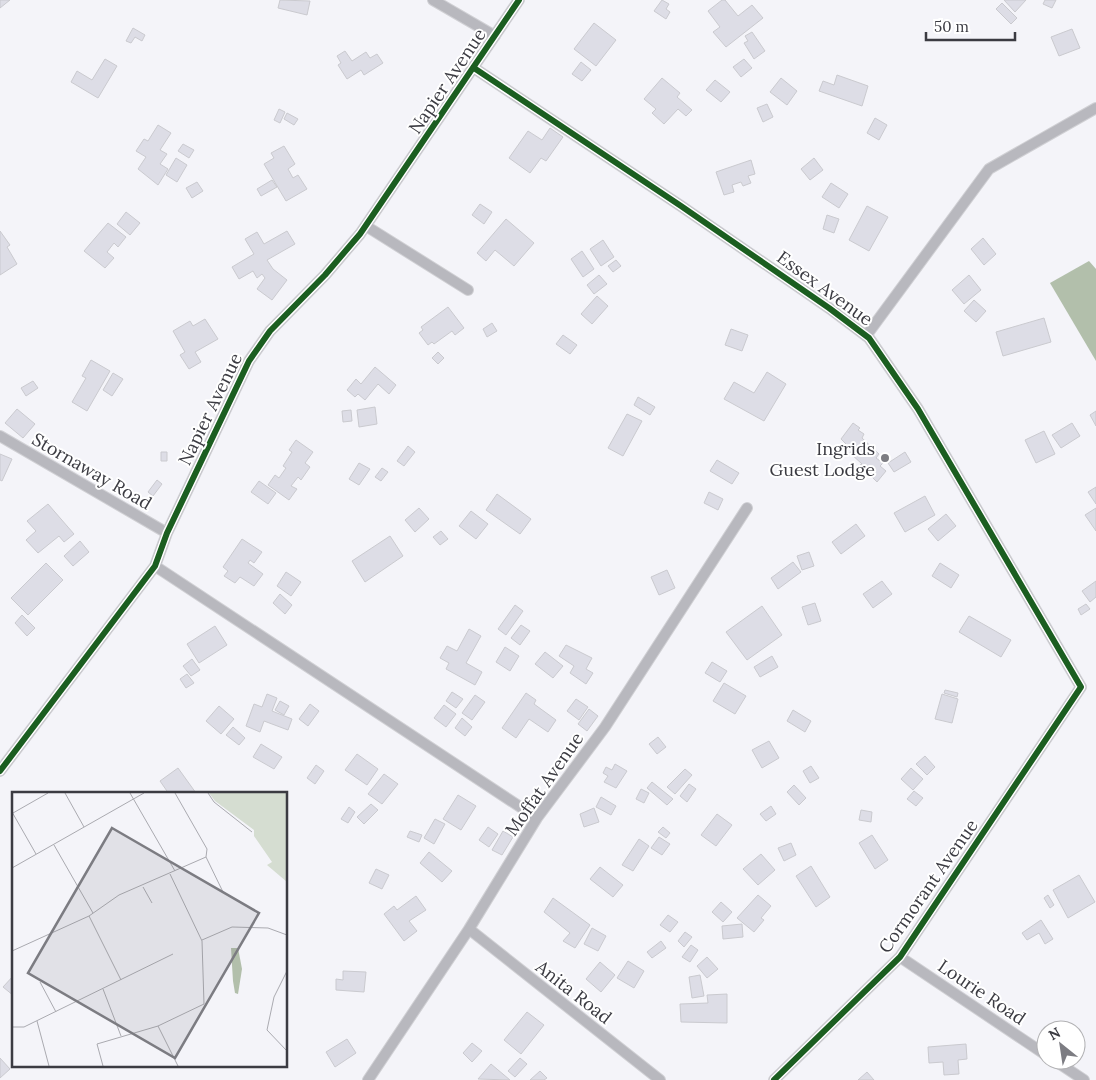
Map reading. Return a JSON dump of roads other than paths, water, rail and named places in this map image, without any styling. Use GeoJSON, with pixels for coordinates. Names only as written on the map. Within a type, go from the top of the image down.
{"type":"FeatureCollection","features":[{"type":"Feature","properties":{"kind":"street"},"geometry":{"type":"LineString","coordinates":[[433,0],[495,36]]}},
{"type":"Feature","properties":{"kind":"street","name":"Napier Avenue"},"geometry":{"type":"LineString","coordinates":[[0,771],[155,566],[167,533],[249,361],[270,332],[325,275],[366,226],[519,0]]}},
{"type":"Feature","properties":{"kind":"street","name":"Essex Avenue"},"geometry":{"type":"LineString","coordinates":[[474,68],[697,217],[866,336],[918,409],[1081,687]]}},
{"type":"Feature","properties":{"kind":"street"},"geometry":{"type":"LineString","coordinates":[[866,336],[989,169],[1096,108]]}},
{"type":"Feature","properties":{"kind":"street"},"geometry":{"type":"LineString","coordinates":[[366,226],[468,290]]}},
{"type":"Feature","properties":{"kind":"street","name":"Stornaway Road"},"geometry":{"type":"LineString","coordinates":[[0,436],[167,533]]}},
{"type":"Feature","properties":{"kind":"street","name":"Moffat Avenue"},"geometry":{"type":"LineString","coordinates":[[368,1080],[469,929],[537,818],[605,727],[747,508]]}},
{"type":"Feature","properties":{"kind":"street"},"geometry":{"type":"LineString","coordinates":[[155,566],[537,818]]}},
{"type":"Feature","properties":{"kind":"street","name":"Cormorant Avenue"},"geometry":{"type":"LineString","coordinates":[[774,1080],[900,957],[1081,687]]}},
{"type":"Feature","properties":{"kind":"street","name":"Anita Road"},"geometry":{"type":"LineString","coordinates":[[469,929],[660,1080]]}},
{"type":"Feature","properties":{"kind":"street","name":"Lourie Road"},"geometry":{"type":"LineString","coordinates":[[900,957],[1036,1048]]}},
{"type":"Feature","properties":{"kind":"street"},"geometry":{"type":"LineString","coordinates":[[1069,1070],[1084,1080]]}},
{"type":"Feature","properties":{"kind":"place","name":"Ingrids Guest Lodge"},"geometry":{"type":"Point","coordinates":[885,458]}}]}
